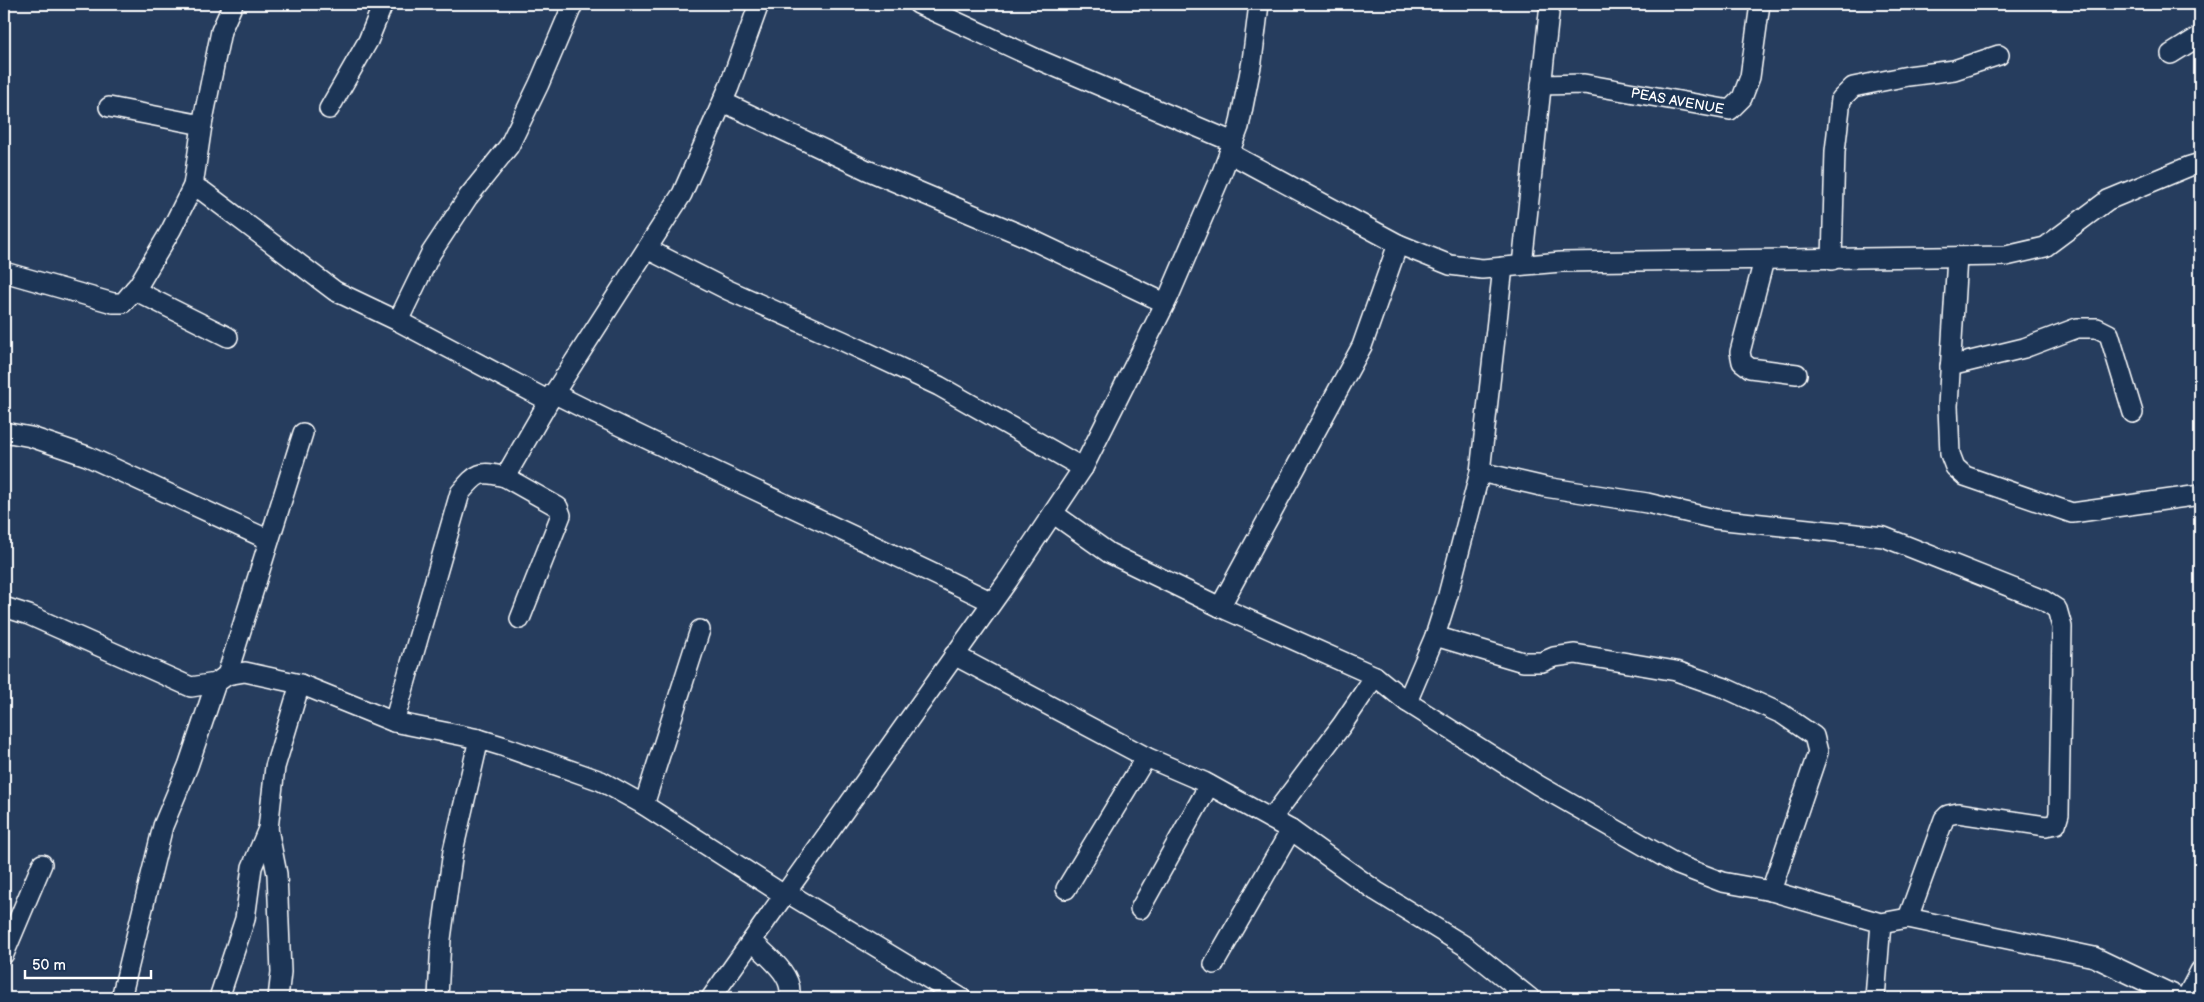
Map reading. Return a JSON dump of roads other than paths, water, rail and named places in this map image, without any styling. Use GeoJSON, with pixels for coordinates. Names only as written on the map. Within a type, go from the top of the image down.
{"type":"FeatureCollection","features":[{"type":"Feature","properties":{"kind":"street"},"geometry":{"type":"LineString","coordinates":[[4,272],[113,303],[123,303],[134,290],[171,230],[193,186],[202,125],[221,31],[233,4]]}},
{"type":"Feature","properties":{"kind":"street"},"geometry":{"type":"LineString","coordinates":[[329,109],[368,41],[383,4]]}},
{"type":"Feature","properties":{"kind":"street"},"geometry":{"type":"LineString","coordinates":[[398,321],[432,253],[468,197],[510,146],[573,4]]}},
{"type":"Feature","properties":{"kind":"street"},"geometry":{"type":"LineString","coordinates":[[505,477],[551,397],[682,194],[723,102],[759,4]]}},
{"type":"Feature","properties":{"kind":"street"},"geometry":{"type":"LineString","coordinates":[[918,4],[1231,147],[1398,244],[1450,265],[1482,269],[1561,262],[1832,260],[2006,256],[2045,247],[2108,200],[2200,163]]}},
{"type":"Feature","properties":{"kind":"street"},"geometry":{"type":"LineString","coordinates":[[711,998],[1054,514],[1083,468],[1165,303],[1239,127],[1252,61],[1259,4]]}},
{"type":"Feature","properties":{"kind":"street"},"geometry":{"type":"LineString","coordinates":[[1522,265],[1550,4]]}},
{"type":"Feature","properties":{"kind":"street","name":"PEAS AVENUE"},"geometry":{"type":"LineString","coordinates":[[1541,85],[1584,84],[1730,110],[1742,98],[1750,77],[1760,4]]}},
{"type":"Feature","properties":{"kind":"street"},"geometry":{"type":"LineString","coordinates":[[2171,54],[2200,36]]}},
{"type":"Feature","properties":{"kind":"street"},"geometry":{"type":"LineString","coordinates":[[1832,260],[1835,151],[1841,99],[1853,87],[1908,76],[1954,70],[1999,55]]}},
{"type":"Feature","properties":{"kind":"street"},"geometry":{"type":"LineString","coordinates":[[723,102],[867,170],[1024,236],[1165,303]]}},
{"type":"Feature","properties":{"kind":"street"},"geometry":{"type":"LineString","coordinates":[[108,107],[202,125]]}},
{"type":"Feature","properties":{"kind":"street"},"geometry":{"type":"LineString","coordinates":[[193,186],[204,192],[335,291],[551,397],[879,546],[992,602]]}},
{"type":"Feature","properties":{"kind":"street"},"geometry":{"type":"LineString","coordinates":[[1220,608],[1362,346],[1398,244]]}},
{"type":"Feature","properties":{"kind":"street"},"geometry":{"type":"LineString","coordinates":[[647,249],[728,290],[843,340],[940,386],[1083,468]]}},
{"type":"Feature","properties":{"kind":"street"},"geometry":{"type":"LineString","coordinates":[[1957,257],[1948,406],[1950,454],[1956,467],[1965,476],[2072,514],[2200,495]]}},
{"type":"Feature","properties":{"kind":"street"},"geometry":{"type":"LineString","coordinates":[[1764,260],[1740,352],[1742,362],[1750,368],[1797,374]]}},
{"type":"Feature","properties":{"kind":"street"},"geometry":{"type":"LineString","coordinates":[[1407,702],[1435,636],[1448,595],[1480,472],[1503,267]]}},
{"type":"Feature","properties":{"kind":"street"},"geometry":{"type":"LineString","coordinates":[[134,290],[228,336]]}},
{"type":"Feature","properties":{"kind":"street"},"geometry":{"type":"LineString","coordinates":[[1950,366],[2024,348],[2077,328],[2097,328],[2109,334],[2133,413]]}},
{"type":"Feature","properties":{"kind":"street"},"geometry":{"type":"LineString","coordinates":[[4,432],[31,437],[87,456],[268,540]]}},
{"type":"Feature","properties":{"kind":"street"},"geometry":{"type":"LineString","coordinates":[[121,998],[163,826],[221,679],[303,433]]}},
{"type":"Feature","properties":{"kind":"street"},"geometry":{"type":"LineString","coordinates":[[394,722],[460,493],[475,475],[486,472],[505,477],[558,507],[561,515],[520,619]]}},
{"type":"Feature","properties":{"kind":"street"},"geometry":{"type":"LineString","coordinates":[[1480,472],[1545,487],[1648,503],[1715,519],[1884,537],[2043,600],[2057,609],[2062,627],[2059,814],[2056,824],[2046,826],[1958,813],[1948,815],[1944,819],[1908,918]]}},
{"type":"Feature","properties":{"kind":"street"},"geometry":{"type":"LineString","coordinates":[[1054,514],[1109,553],[1220,608],[1374,676],[1407,702],[1538,785],[1678,865],[1722,882],[1771,891],[1881,922],[1908,918],[2094,957],[2180,998]]}},
{"type":"Feature","properties":{"kind":"street"},"geometry":{"type":"LineString","coordinates":[[4,607],[29,615],[190,687],[245,672],[300,684],[394,722],[479,739],[601,781],[644,805],[785,893],[961,998]]}},
{"type":"Feature","properties":{"kind":"street"},"geometry":{"type":"LineString","coordinates":[[644,805],[700,630]]}},
{"type":"Feature","properties":{"kind":"street"},"geometry":{"type":"LineString","coordinates":[[1435,636],[1523,662],[1542,662],[1554,656],[1575,654],[1676,671],[1725,688],[1782,714],[1814,736],[1818,752],[1771,891]]}},
{"type":"Feature","properties":{"kind":"street"},"geometry":{"type":"LineString","coordinates":[[954,656],[1146,758],[1209,785],[1292,830],[1376,890],[1465,946],[1508,991],[1530,998]]}},
{"type":"Feature","properties":{"kind":"street"},"geometry":{"type":"LineString","coordinates":[[1271,819],[1342,725],[1374,676]]}},
{"type":"Feature","properties":{"kind":"street"},"geometry":{"type":"LineString","coordinates":[[219,998],[245,919],[252,867],[268,829],[275,768],[300,684]]}},
{"type":"Feature","properties":{"kind":"street"},"geometry":{"type":"LineString","coordinates":[[438,998],[442,939],[453,851],[479,739]]}},
{"type":"Feature","properties":{"kind":"street"},"geometry":{"type":"LineString","coordinates":[[1066,889],[1146,758]]}},
{"type":"Feature","properties":{"kind":"street"},"geometry":{"type":"LineString","coordinates":[[1140,909],[1209,785]]}},
{"type":"Feature","properties":{"kind":"street"},"geometry":{"type":"LineString","coordinates":[[268,829],[277,874],[281,972],[278,998]]}},
{"type":"Feature","properties":{"kind":"street"},"geometry":{"type":"LineString","coordinates":[[1214,964],[1292,830]]}},
{"type":"Feature","properties":{"kind":"street"},"geometry":{"type":"LineString","coordinates":[[4,954],[42,864]]}},
{"type":"Feature","properties":{"kind":"street"},"geometry":{"type":"LineString","coordinates":[[1875,998],[1881,922]]}},
{"type":"Feature","properties":{"kind":"street"},"geometry":{"type":"LineString","coordinates":[[752,941],[784,971],[790,994],[789,998]]}},
{"type":"Feature","properties":{"kind":"street"},"geometry":{"type":"LineString","coordinates":[[2186,998],[2200,971]]}}]}
